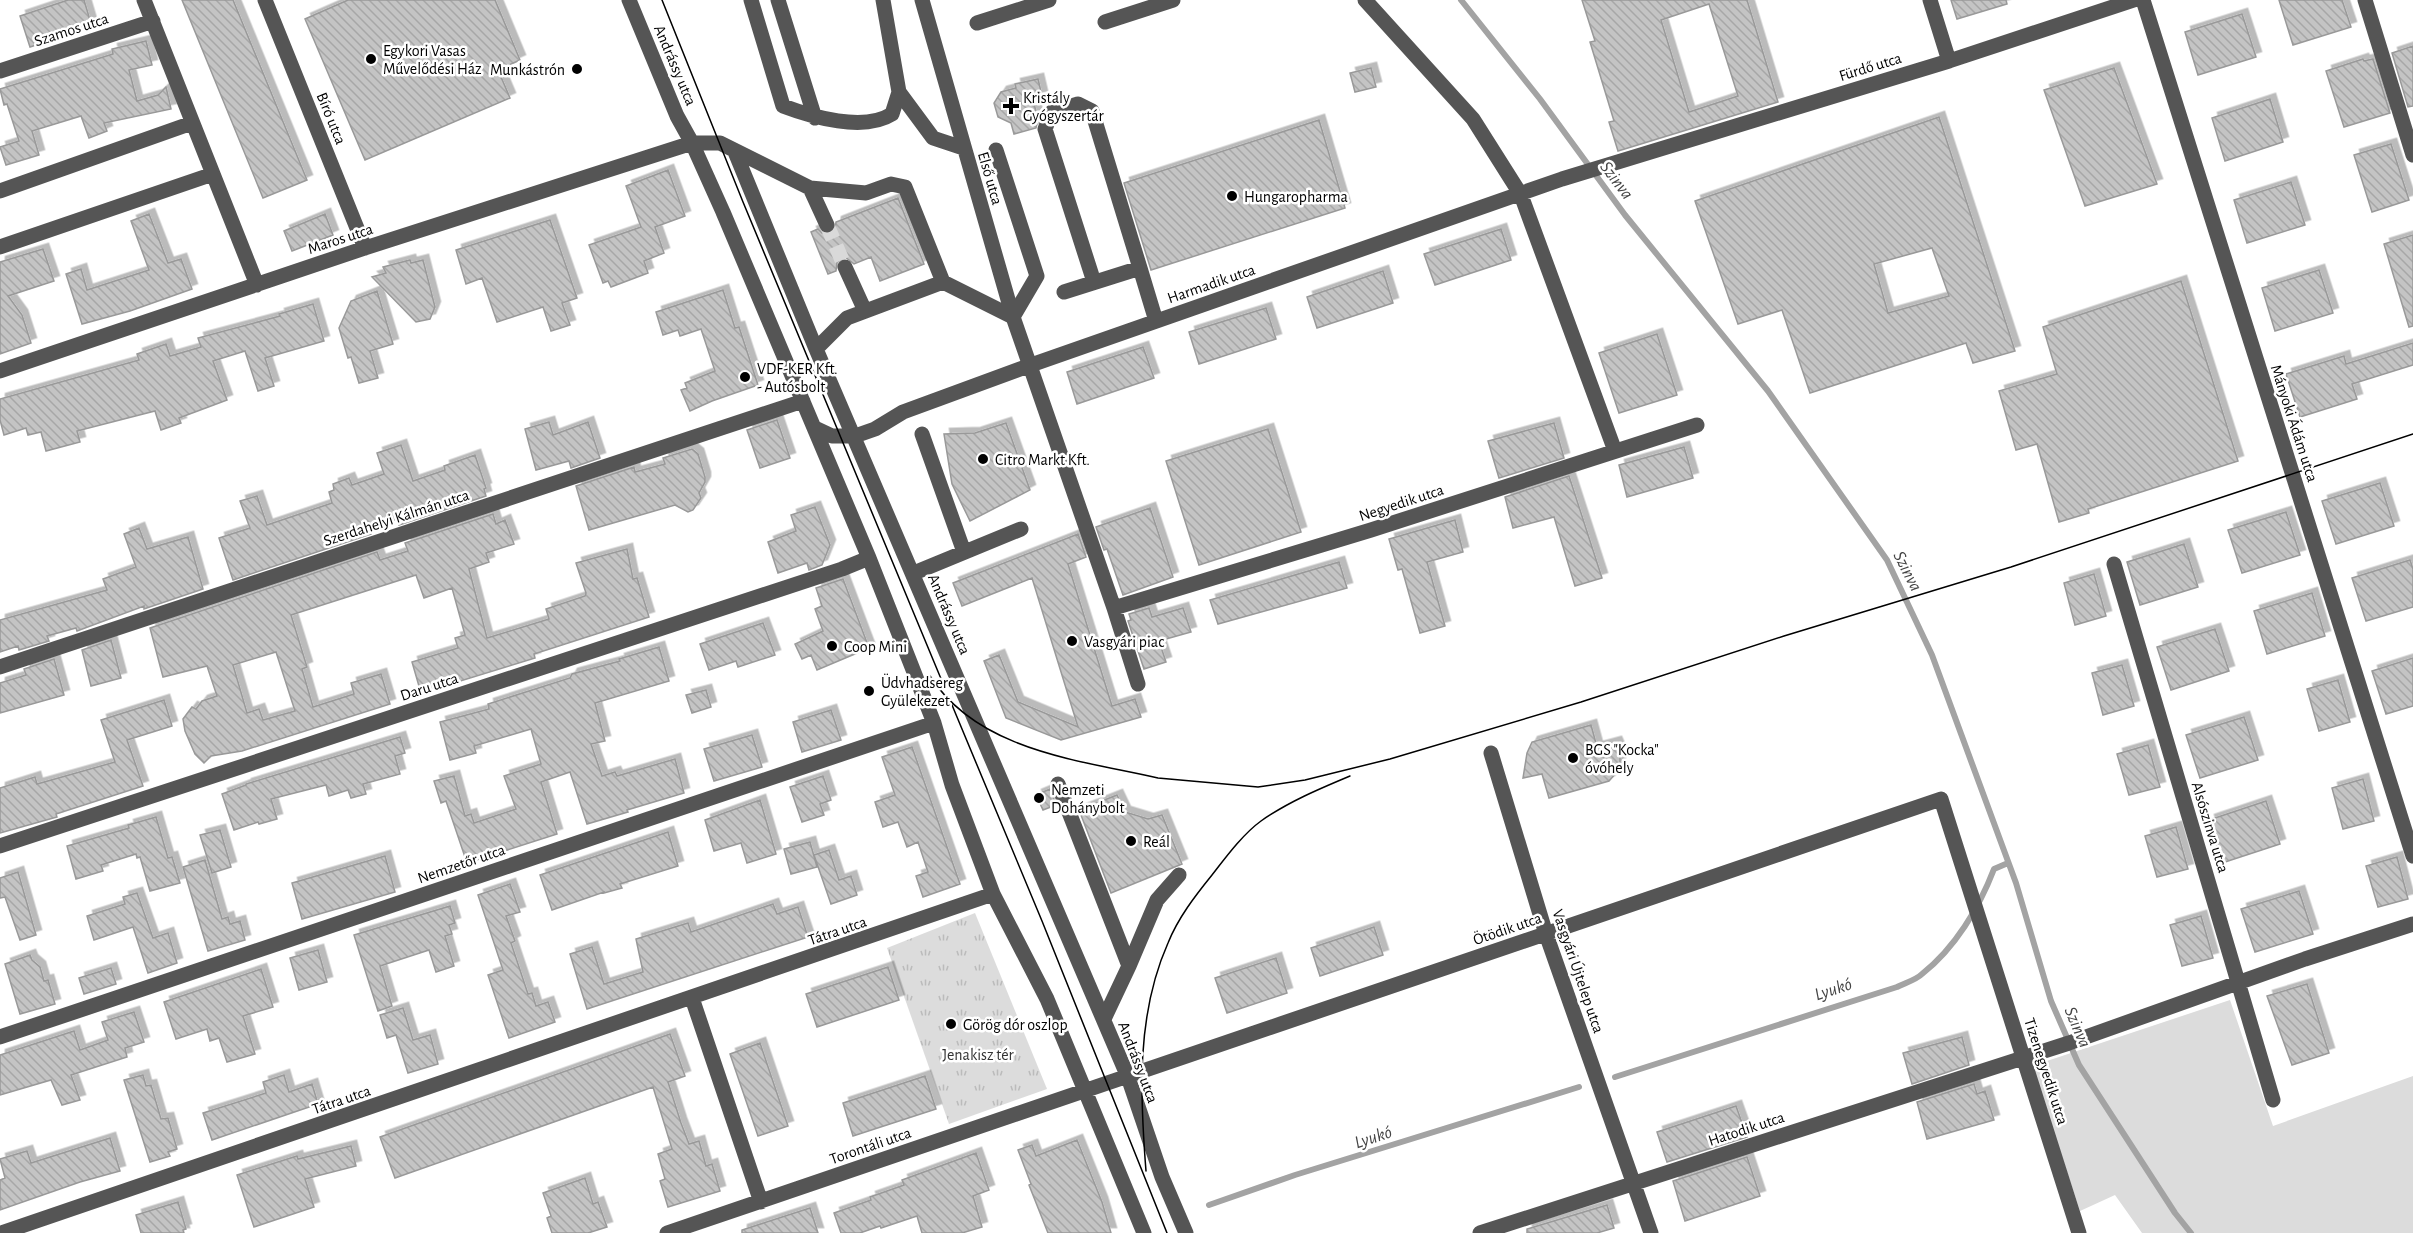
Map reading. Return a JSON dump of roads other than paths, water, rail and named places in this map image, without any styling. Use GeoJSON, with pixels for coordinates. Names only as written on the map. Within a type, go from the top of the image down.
{"type":"FeatureCollection","features":[{"type":"Feature","properties":{"kind":"street"},"geometry":{"type":"LineString","coordinates":[[144,0],[257,285]]}},
{"type":"Feature","properties":{"kind":"street","name":"Bíró utca"},"geometry":{"type":"LineString","coordinates":[[265,0],[365,248]]}},
{"type":"Feature","properties":{"kind":"street","name":"Andrássy utca"},"geometry":{"type":"LineString","coordinates":[[629,0],[869,558],[934,723],[952,785],[993,894],[1047,999],[1144,1233]]}},
{"type":"Feature","properties":{"kind":"street"},"geometry":{"type":"LineString","coordinates":[[751,0],[783,106],[815,118],[874,122],[892,114],[900,92]]}},
{"type":"Feature","properties":{"kind":"street"},"geometry":{"type":"LineString","coordinates":[[778,0],[815,118]]}},
{"type":"Feature","properties":{"kind":"street"},"geometry":{"type":"LineString","coordinates":[[883,0],[900,92],[933,138],[963,148]]}},
{"type":"Feature","properties":{"kind":"street","name":"Első utca"},"geometry":{"type":"LineString","coordinates":[[922,0],[1013,317],[1138,684]]}},
{"type":"Feature","properties":{"kind":"street"},"geometry":{"type":"LineString","coordinates":[[977,23],[1049,0]]}},
{"type":"Feature","properties":{"kind":"street"},"geometry":{"type":"LineString","coordinates":[[1105,22],[1173,0]]}},
{"type":"Feature","properties":{"kind":"street"},"geometry":{"type":"LineString","coordinates":[[1365,0],[1473,119],[1521,195],[1615,451]]}},
{"type":"Feature","properties":{"kind":"street"},"geometry":{"type":"LineString","coordinates":[[1930,0],[1949,61]]}},
{"type":"Feature","properties":{"kind":"street","name":"Fürdő utca"},"geometry":{"type":"LineString","coordinates":[[1562,179],[1614,161],[1949,61],[2134,0]]}},
{"type":"Feature","properties":{"kind":"street","name":"Mányoki Ádám utca"},"geometry":{"type":"LineString","coordinates":[[2143,0],[2413,856]]}},
{"type":"Feature","properties":{"kind":"street"},"geometry":{"type":"LineString","coordinates":[[2365,0],[2413,155]]}},
{"type":"Feature","properties":{"kind":"street","name":"Szamos utca"},"geometry":{"type":"LineString","coordinates":[[0,71],[153,21]]}},
{"type":"Feature","properties":{"kind":"street"},"geometry":{"type":"LineString","coordinates":[[1094,282],[1046,129],[1052,112],[1078,104],[1092,111],[1156,321]]}},
{"type":"Feature","properties":{"kind":"street"},"geometry":{"type":"LineString","coordinates":[[0,191],[192,123]]}},
{"type":"Feature","properties":{"kind":"street"},"geometry":{"type":"LineString","coordinates":[[692,143],[720,143],[810,188],[866,194],[891,184],[904,187],[944,282],[1013,317],[1037,276],[996,150]]}},
{"type":"Feature","properties":{"kind":"street","name":"Maros utca"},"geometry":{"type":"LineString","coordinates":[[0,371],[365,248],[692,143]]}},
{"type":"Feature","properties":{"kind":"street","name":"Andrássy utca"},"geometry":{"type":"LineString","coordinates":[[735,152],[816,349],[1104,1018],[1128,1077],[1158,1166],[1186,1233]]}},
{"type":"Feature","properties":{"kind":"street"},"geometry":{"type":"LineString","coordinates":[[0,247],[213,174]]}},
{"type":"Feature","properties":{"kind":"street","name":"Harmadik utca"},"geometry":{"type":"LineString","coordinates":[[815,428],[832,436],[855,436],[875,429],[903,412],[1031,365],[1562,179]]}},
{"type":"Feature","properties":{"kind":"street"},"geometry":{"type":"LineString","coordinates":[[810,188],[827,225]]}},
{"type":"Feature","properties":{"kind":"street"},"geometry":{"type":"LineString","coordinates":[[845,267],[865,311]]}},
{"type":"Feature","properties":{"kind":"street"},"geometry":{"type":"LineString","coordinates":[[1064,292],[1140,268]]}},
{"type":"Feature","properties":{"kind":"street"},"geometry":{"type":"LineString","coordinates":[[816,349],[847,318],[944,282]]}},
{"type":"Feature","properties":{"kind":"street","name":"Szerdahelyi Kálmán utca"},"geometry":{"type":"LineString","coordinates":[[0,668],[803,401]]}},
{"type":"Feature","properties":{"kind":"street","name":"Negyedik utca"},"geometry":{"type":"LineString","coordinates":[[1114,608],[1371,530],[1697,425]]}},
{"type":"Feature","properties":{"kind":"street"},"geometry":{"type":"LineString","coordinates":[[866,462],[867,442],[875,429]]}},
{"type":"Feature","properties":{"kind":"street"},"geometry":{"type":"LineString","coordinates":[[922,434],[964,552]]}},
{"type":"Feature","properties":{"kind":"street"},"geometry":{"type":"LineString","coordinates":[[914,573],[1021,529]]}},
{"type":"Feature","properties":{"kind":"street","name":"Daru utca"},"geometry":{"type":"LineString","coordinates":[[0,846],[842,569],[869,558]]}},
{"type":"Feature","properties":{"kind":"street","name":"Alsószinva utca"},"geometry":{"type":"LineString","coordinates":[[2114,564],[2273,1100]]}},
{"type":"Feature","properties":{"kind":"street","name":"Nemzetőr utca"},"geometry":{"type":"LineString","coordinates":[[0,1037],[934,723]]}},
{"type":"Feature","properties":{"kind":"street","name":"Vasgyári Újtelep utca"},"geometry":{"type":"LineString","coordinates":[[1491,753],[1546,934],[1651,1233]]}},
{"type":"Feature","properties":{"kind":"street"},"geometry":{"type":"LineString","coordinates":[[1058,784],[1129,966]]}},
{"type":"Feature","properties":{"kind":"street","name":"Ötödik utca"},"geometry":{"type":"LineString","coordinates":[[1085,1091],[1941,800]]}},
{"type":"Feature","properties":{"kind":"street","name":"Tizenegyedik utca"},"geometry":{"type":"LineString","coordinates":[[1941,800],[2079,1233]]}},
{"type":"Feature","properties":{"kind":"street"},"geometry":{"type":"LineString","coordinates":[[1104,1018],[1157,900],[1179,875]]}},
{"type":"Feature","properties":{"kind":"street","name":"Tátra utca"},"geometry":{"type":"LineString","coordinates":[[2,1233],[993,894]]}},
{"type":"Feature","properties":{"kind":"street","name":"Hatodik utca"},"geometry":{"type":"LineString","coordinates":[[1480,1233],[2069,1043],[2238,982],[2413,924]]}},
{"type":"Feature","properties":{"kind":"street"},"geometry":{"type":"LineString","coordinates":[[692,998],[761,1202]]}},
{"type":"Feature","properties":{"kind":"street","name":"Torontáli utca"},"geometry":{"type":"LineString","coordinates":[[668,1233],[1085,1091]]}},
{"type":"Feature","properties":{"kind":"waterway","name":"Szinva"},"geometry":{"type":"LineString","coordinates":[[1461,0],[1540,99],[1625,215],[1768,391],[1887,560],[1932,655],[2016,883],[2051,1001],[2079,1065],[2175,1213],[2191,1233]]}},
{"type":"Feature","properties":{"kind":"waterway","name":"Lyukó"},"geometry":{"type":"LineString","coordinates":[[1615,1077],[1897,987],[1917,978],[1934,964],[1965,926],[1994,869],[2008,863]]}},
{"type":"Feature","properties":{"kind":"waterway","name":"Lyukó"},"geometry":{"type":"LineString","coordinates":[[1209,1205],[1295,1175],[1579,1087]]}},
{"type":"Feature","properties":{"kind":"tunnel"},"geometry":{"type":"LineString","coordinates":[[827,225],[845,267]]}},
{"type":"Feature","properties":{"kind":"tram line"},"geometry":{"type":"LineString","coordinates":[[662,0],[743,202],[944,686]]}},
{"type":"Feature","properties":{"kind":"tram line"},"geometry":{"type":"LineString","coordinates":[[930,676],[950,701],[975,721],[1002,736],[1064,758],[1158,778],[1258,787],[1305,780],[1390,759],[1581,702],[1784,636],[2011,567],[2413,434]]}},
{"type":"Feature","properties":{"kind":"tram line"},"geometry":{"type":"LineString","coordinates":[[952,705],[1042,921],[1167,1233]]}},
{"type":"Feature","properties":{"kind":"tram line"},"geometry":{"type":"LineString","coordinates":[[1146,1171],[1142,1113],[1145,1027],[1158,970],[1172,934],[1199,891],[1254,826],[1293,802],[1350,776]]}},
{"type":"Feature","properties":{"kind":"place","name":"Egykori Vasas Művelődési Ház"},"geometry":{"type":"Point","coordinates":[371,59]}},
{"type":"Feature","properties":{"kind":"place","name":"Munkástrón"},"geometry":{"type":"Point","coordinates":[577,69]}},
{"type":"Feature","properties":{"kind":"place","name":"Kristály Gyógyszertár"},"geometry":{"type":"Point","coordinates":[1011,106]}},
{"type":"Feature","properties":{"kind":"place","name":"Hungaropharma"},"geometry":{"type":"Point","coordinates":[1232,196]}},
{"type":"Feature","properties":{"kind":"place","name":"VDF-KER Kft. - Autósbolt"},"geometry":{"type":"Point","coordinates":[745,377]}},
{"type":"Feature","properties":{"kind":"place","name":"Citro Markt Kft."},"geometry":{"type":"Point","coordinates":[983,459]}},
{"type":"Feature","properties":{"kind":"place","name":"Vasgyári piac"},"geometry":{"type":"Point","coordinates":[1072,641]}},
{"type":"Feature","properties":{"kind":"place","name":"Coop Mini"},"geometry":{"type":"Point","coordinates":[832,646]}},
{"type":"Feature","properties":{"kind":"place","name":"Üdvhadsereg Gyülekezet"},"geometry":{"type":"Point","coordinates":[869,691]}},
{"type":"Feature","properties":{"kind":"place","name":"BGS \"Kocka\" óvóhely"},"geometry":{"type":"Point","coordinates":[1573,758]}},
{"type":"Feature","properties":{"kind":"place","name":"Nemzeti Dohánybolt"},"geometry":{"type":"Point","coordinates":[1039,798]}},
{"type":"Feature","properties":{"kind":"place","name":"Reál"},"geometry":{"type":"Point","coordinates":[1131,841]}},
{"type":"Feature","properties":{"kind":"place","name":"Görög dór oszlop"},"geometry":{"type":"Point","coordinates":[951,1024]}},
{"type":"Feature","properties":{"kind":"park label","name":"Jenakisz tér"},"geometry":{"type":"Point","coordinates":[978,1054]}}]}
